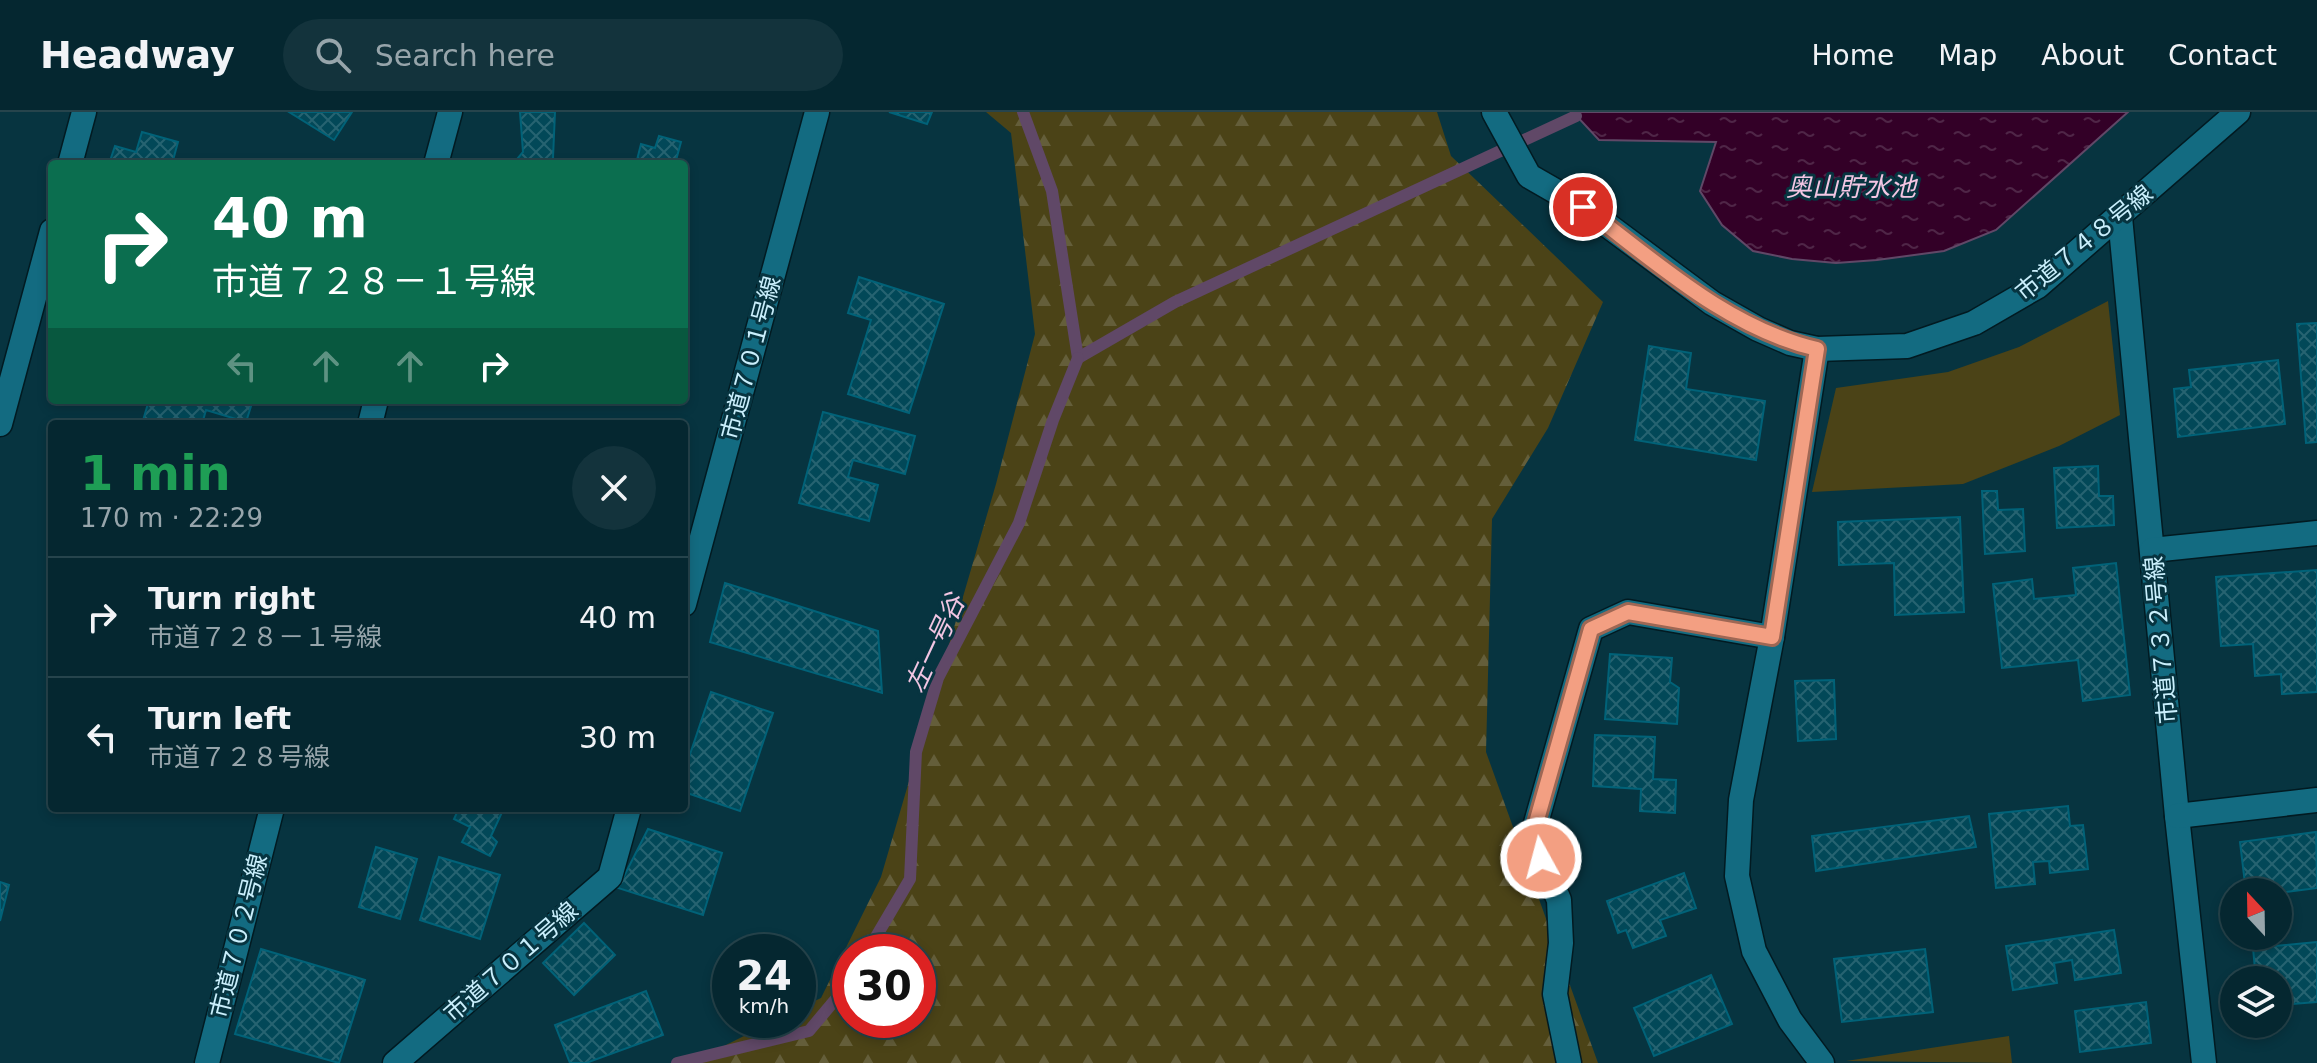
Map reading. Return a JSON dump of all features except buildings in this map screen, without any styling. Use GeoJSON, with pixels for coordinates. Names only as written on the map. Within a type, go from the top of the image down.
{"type":"FeatureCollection","features":[{"type":"Feature","properties":{"kind":"street"},"geometry":{"type":"LineString","coordinates":[[71,160],[84,112]]}},
{"type":"Feature","properties":{"kind":"street"},"geometry":{"type":"LineString","coordinates":[[437,160],[450,112]]}},
{"type":"Feature","properties":{"kind":"street","name":"市道７０１号線"},"geometry":{"type":"LineString","coordinates":[[688,589],[817,112]]}},
{"type":"Feature","properties":{"kind":"street","name":"市道７４８号線"},"geometry":{"type":"LineString","coordinates":[[1494,112],[1529,176],[1583,207],[1712,303],[1758,329],[1790,343],[1817,349],[1907,346],[1974,323],[2038,286],[2238,112]]}},
{"type":"Feature","properties":{"kind":"street","name":"市道７３２号線"},"geometry":{"type":"LineString","coordinates":[[2120,217],[2177,816],[2204,1063]]}},
{"type":"Feature","properties":{"kind":"street"},"geometry":{"type":"LineString","coordinates":[[0,424],[8,364],[48,243]]}},
{"type":"Feature","properties":{"kind":"street"},"geometry":{"type":"LineString","coordinates":[[1817,349],[1772,637],[1741,800],[1737,876],[1754,951],[1790,1020],[1822,1063]]}},
{"type":"Feature","properties":{"kind":"street"},"geometry":{"type":"LineString","coordinates":[[2152,550],[2317,533]]}},
{"type":"Feature","properties":{"kind":"street"},"geometry":{"type":"LineString","coordinates":[[1569,1063],[1555,994],[1561,943],[1559,900],[1532,837],[1591,629],[1628,612],[1772,637]]}},
{"type":"Feature","properties":{"kind":"street"},"geometry":{"type":"LineString","coordinates":[[2177,816],[2317,800]]}},
{"type":"Feature","properties":{"kind":"street","name":"市道７０２号線"},"geometry":{"type":"LineString","coordinates":[[207,1063],[271,812]]}},
{"type":"Feature","properties":{"kind":"street","name":"市道７０１号線"},"geometry":{"type":"LineString","coordinates":[[395,1063],[610,877],[628,812]]}},
{"type":"Feature","properties":{"kind":"green space"},"geometry":{"type":"Polygon","coordinates":[[[986,112],[1437,112],[1451,156],[1603,302],[1548,428],[1492,519],[1486,752],[1598,1063],[690,1063],[740,1038],[816,1038],[816,1000],[821,998],[832,976],[832,1038],[936,1038],[936,934],[853,934],[881,877],[996,484],[1035,334],[1011,133],[986,112]]]}},
{"type":"Feature","properties":{"kind":"green space"},"geometry":{"type":"Polygon","coordinates":[[[2108,301],[2120,415],[2059,446],[1963,484],[1812,492],[1836,388],[1948,372],[2019,347],[2108,301]]]}},
{"type":"Feature","properties":{"kind":"green space"},"geometry":{"type":"Polygon","coordinates":[[[2009,1036],[2012,1063],[1846,1061],[2009,1036]]]}},
{"type":"Feature","properties":{"kind":"water","name":"奥山貯水池"},"geometry":{"type":"Polygon","coordinates":[[[1573,112],[2128,112],[1996,230],[1944,251],[1836,263],[1753,251],[1722,225],[1700,191],[1716,142],[1599,140],[1573,112]]]}},
{"type":"Feature","properties":{"kind":"waterway"},"geometry":{"type":"LineString","coordinates":[[1023,112],[1052,191],[1078,358]]}},
{"type":"Feature","properties":{"kind":"waterway"},"geometry":{"type":"LineString","coordinates":[[1078,358],[1175,302],[1576,116]]}},
{"type":"Feature","properties":{"kind":"waterway","name":"左一号谷"},"geometry":{"type":"LineString","coordinates":[[878,934],[910,879],[916,752],[938,678],[1019,523],[1053,420],[1078,358]]}},
{"type":"Feature","properties":{"kind":"waterway","name":"左一号谷"},"geometry":{"type":"LineString","coordinates":[[677,1063],[809,1031],[832,1004]]}},
{"type":"Feature","properties":{"kind":"route"},"geometry":{"type":"LineString","coordinates":[[1541,858],[1532,837],[1591,629],[1628,612],[1772,637],[1817,349],[1790,343],[1758,329],[1712,303],[1583,207]]}}]}
